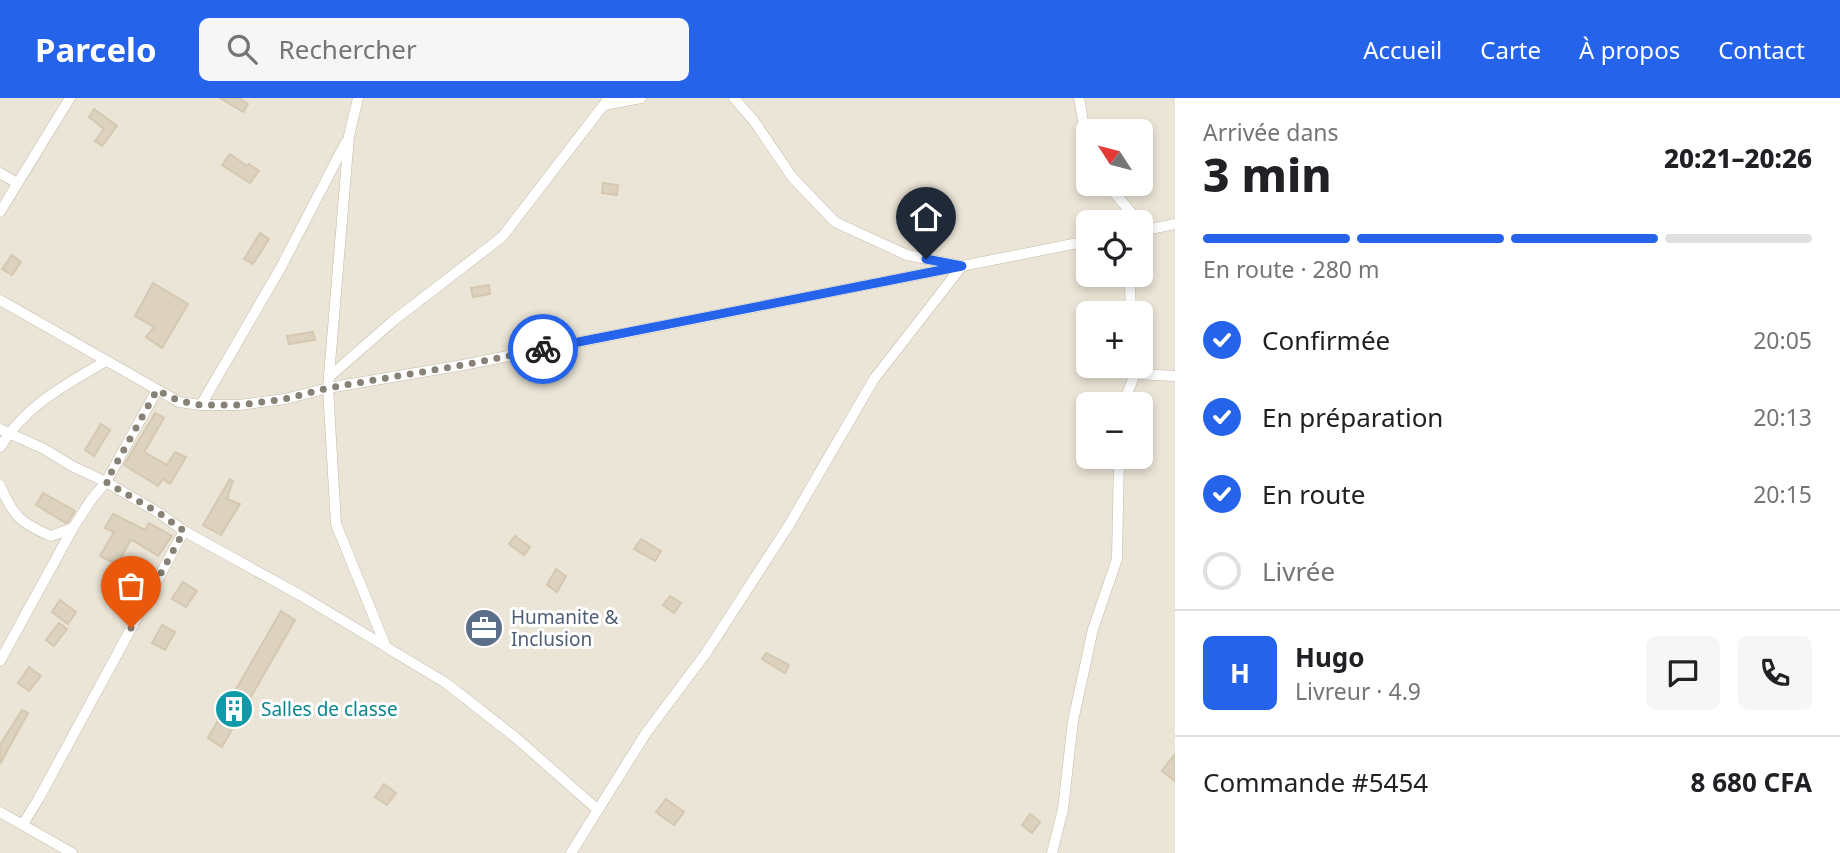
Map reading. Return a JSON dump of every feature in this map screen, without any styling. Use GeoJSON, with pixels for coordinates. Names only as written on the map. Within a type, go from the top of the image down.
{"type":"FeatureCollection","features":[{"type":"Feature","properties":{"kind":"street"},"geometry":{"type":"LineString","coordinates":[[0,212],[70,98]]}},
{"type":"Feature","properties":{"kind":"street"},"geometry":{"type":"LineString","coordinates":[[358,98],[349,136],[328,388],[336,524],[386,647]]}},
{"type":"Feature","properties":{"kind":"street"},"geometry":{"type":"LineString","coordinates":[[329,377],[393,321],[502,237],[607,102],[641,98]]}},
{"type":"Feature","properties":{"kind":"street"},"geometry":{"type":"LineString","coordinates":[[734,98],[754,121],[792,177],[835,222],[907,256],[962,266]]}},
{"type":"Feature","properties":{"kind":"street"},"geometry":{"type":"LineString","coordinates":[[1079,98],[1083,119]]}},
{"type":"Feature","properties":{"kind":"street"},"geometry":{"type":"LineString","coordinates":[[201,405],[280,269],[349,136]]}},
{"type":"Feature","properties":{"kind":"street"},"geometry":{"type":"LineString","coordinates":[[0,173],[18,183]]}},
{"type":"Feature","properties":{"kind":"street"},"geometry":{"type":"LineString","coordinates":[[1117,196],[1128,210]]}},
{"type":"Feature","properties":{"kind":"street"},"geometry":{"type":"LineString","coordinates":[[1153,226],[1175,224]]}},
{"type":"Feature","properties":{"kind":"street"},"geometry":{"type":"LineString","coordinates":[[0,300],[179,401],[201,405],[239,405],[285,399],[328,388],[463,365],[1076,243]]}},
{"type":"Feature","properties":{"kind":"street"},"geometry":{"type":"LineString","coordinates":[[571,853],[646,733],[706,653],[789,525],[874,379],[962,266]]}},
{"type":"Feature","properties":{"kind":"street"},"geometry":{"type":"LineString","coordinates":[[0,447],[5,431],[43,399],[106,360]]}},
{"type":"Feature","properties":{"kind":"street"},"geometry":{"type":"LineString","coordinates":[[1153,373],[1175,376]]}},
{"type":"Feature","properties":{"kind":"street"},"geometry":{"type":"LineString","coordinates":[[0,661],[73,528],[90,500],[106,482],[157,390]]}},
{"type":"Feature","properties":{"kind":"street"},"geometry":{"type":"LineString","coordinates":[[5,431],[106,482],[184,531],[300,595],[446,683],[515,737],[598,810]]}},
{"type":"Feature","properties":{"kind":"street"},"geometry":{"type":"LineString","coordinates":[[1052,853],[1063,809],[1073,721],[1093,629],[1117,559],[1119,469]]}},
{"type":"Feature","properties":{"kind":"street"},"geometry":{"type":"LineString","coordinates":[[0,485],[13,513],[23,523],[51,536],[73,528]]}},
{"type":"Feature","properties":{"kind":"street"},"geometry":{"type":"LineString","coordinates":[[23,824],[184,531]]}},
{"type":"Feature","properties":{"kind":"street"},"geometry":{"type":"LineString","coordinates":[[0,811],[72,853]]}},
{"type":"Feature","properties":{"kind":"shaded area"},"geometry":{"type":"Polygon","coordinates":[[[0,98],[1175,98],[1175,853],[0,853],[0,98]]]}},
{"type":"Feature","properties":{"kind":"building"},"geometry":{"type":"Polygon","coordinates":[[[220,98],[239,98],[248,104],[243,112],[220,98]]]}},
{"type":"Feature","properties":{"kind":"building"},"geometry":{"type":"Polygon","coordinates":[[[94,109],[117,126],[102,146],[95,141],[104,129],[89,117],[94,109]]]}},
{"type":"Feature","properties":{"kind":"building"},"geometry":{"type":"Polygon","coordinates":[[[230,154],[259,171],[250,183],[222,165],[230,154]]]}},
{"type":"Feature","properties":{"kind":"building"},"geometry":{"type":"Polygon","coordinates":[[[603,183],[618,185],[617,195],[602,193],[603,183]]]}},
{"type":"Feature","properties":{"kind":"building"},"geometry":{"type":"Polygon","coordinates":[[[260,233],[269,239],[253,264],[244,259],[260,233]]]}},
{"type":"Feature","properties":{"kind":"building"},"geometry":{"type":"Polygon","coordinates":[[[12,255],[21,262],[12,275],[2,269],[12,255]]]}},
{"type":"Feature","properties":{"kind":"building"},"geometry":{"type":"Polygon","coordinates":[[[153,283],[188,304],[162,348],[146,337],[154,327],[135,316],[153,283]]]}},
{"type":"Feature","properties":{"kind":"building"},"geometry":{"type":"Polygon","coordinates":[[[489,285],[490,294],[473,297],[471,288],[489,285]]]}},
{"type":"Feature","properties":{"kind":"building"},"geometry":{"type":"Polygon","coordinates":[[[313,332],[315,340],[289,344],[287,336],[313,332]]]}},
{"type":"Feature","properties":{"kind":"building"},"geometry":{"type":"Polygon","coordinates":[[[155,413],[164,418],[144,452],[167,465],[175,452],[186,457],[170,484],[163,479],[158,486],[124,465],[155,413]]]}},
{"type":"Feature","properties":{"kind":"building"},"geometry":{"type":"Polygon","coordinates":[[[101,424],[110,430],[94,456],[85,450],[101,424]]]}},
{"type":"Feature","properties":{"kind":"building"},"geometry":{"type":"Polygon","coordinates":[[[230,479],[233,481],[227,499],[240,504],[221,535],[203,525],[230,479]]]}},
{"type":"Feature","properties":{"kind":"building"},"geometry":{"type":"Polygon","coordinates":[[[43,493],[75,511],[68,522],[36,505],[43,493]]]}},
{"type":"Feature","properties":{"kind":"building"},"geometry":{"type":"Polygon","coordinates":[[[113,514],[145,530],[149,523],[172,536],[158,556],[130,541],[117,565],[100,556],[114,532],[105,528],[113,514]]]}},
{"type":"Feature","properties":{"kind":"building"},"geometry":{"type":"Polygon","coordinates":[[[515,536],[530,547],[524,555],[509,544],[515,536]]]}},
{"type":"Feature","properties":{"kind":"building"},"geometry":{"type":"Polygon","coordinates":[[[641,539],[661,551],[655,561],[634,549],[641,539]]]}},
{"type":"Feature","properties":{"kind":"building"},"geometry":{"type":"Polygon","coordinates":[[[119,568],[136,577],[124,599],[108,588],[119,568]]]}},
{"type":"Feature","properties":{"kind":"building"},"geometry":{"type":"Polygon","coordinates":[[[556,569],[566,576],[557,592],[547,585],[556,569]]]}},
{"type":"Feature","properties":{"kind":"building"},"geometry":{"type":"Polygon","coordinates":[[[183,582],[197,591],[186,607],[172,599],[183,582]]]}},
{"type":"Feature","properties":{"kind":"building"},"geometry":{"type":"Polygon","coordinates":[[[670,596],[681,603],[674,613],[663,605],[670,596]]]}},
{"type":"Feature","properties":{"kind":"building"},"geometry":{"type":"Polygon","coordinates":[[[60,600],[76,612],[68,624],[52,612],[60,600]]]}},
{"type":"Feature","properties":{"kind":"building"},"geometry":{"type":"Polygon","coordinates":[[[281,611],[295,620],[222,747],[208,738],[281,611]]]}},
{"type":"Feature","properties":{"kind":"building"},"geometry":{"type":"Polygon","coordinates":[[[59,623],[67,629],[54,646],[46,640],[59,623]]]}},
{"type":"Feature","properties":{"kind":"building"},"geometry":{"type":"Polygon","coordinates":[[[162,625],[175,632],[165,650],[152,643],[162,625]]]}},
{"type":"Feature","properties":{"kind":"building"},"geometry":{"type":"Polygon","coordinates":[[[766,653],[789,665],[785,673],[762,659],[766,653]]]}},
{"type":"Feature","properties":{"kind":"building"},"geometry":{"type":"Polygon","coordinates":[[[29,667],[41,676],[29,691],[18,683],[29,667]]]}},
{"type":"Feature","properties":{"kind":"building"},"geometry":{"type":"Polygon","coordinates":[[[22,710],[28,713],[0,764],[0,745],[22,710]]]}},
{"type":"Feature","properties":{"kind":"building"},"geometry":{"type":"Polygon","coordinates":[[[1175,754],[1175,781],[1162,771],[1175,754]]]}},
{"type":"Feature","properties":{"kind":"building"},"geometry":{"type":"Polygon","coordinates":[[[384,784],[396,793],[387,805],[375,797],[384,784]]]}},
{"type":"Feature","properties":{"kind":"building"},"geometry":{"type":"Polygon","coordinates":[[[666,799],[684,812],[674,825],[656,812],[666,799]]]}},
{"type":"Feature","properties":{"kind":"building"},"geometry":{"type":"Polygon","coordinates":[[[1030,814],[1040,822],[1032,833],[1022,825],[1030,814]]]}},
{"type":"Feature","properties":{"kind":"way so far"},"geometry":{"type":"LineString","coordinates":[[131,628],[184,531],[106,482],[157,390],[179,401],[201,405],[239,405],[285,399],[328,388],[543,349]]}},
{"type":"Feature","properties":{"kind":"place","name":"Humanite & Inclusion"},"geometry":{"type":"Point","coordinates":[484,628]}},
{"type":"Feature","properties":{"kind":"place","name":"Salles de classe"},"geometry":{"type":"Point","coordinates":[234,709]}},
{"type":"Feature","properties":{"kind":"route"},"geometry":{"type":"LineString","coordinates":[[543,349],[962,266],[926,259]]}}]}
